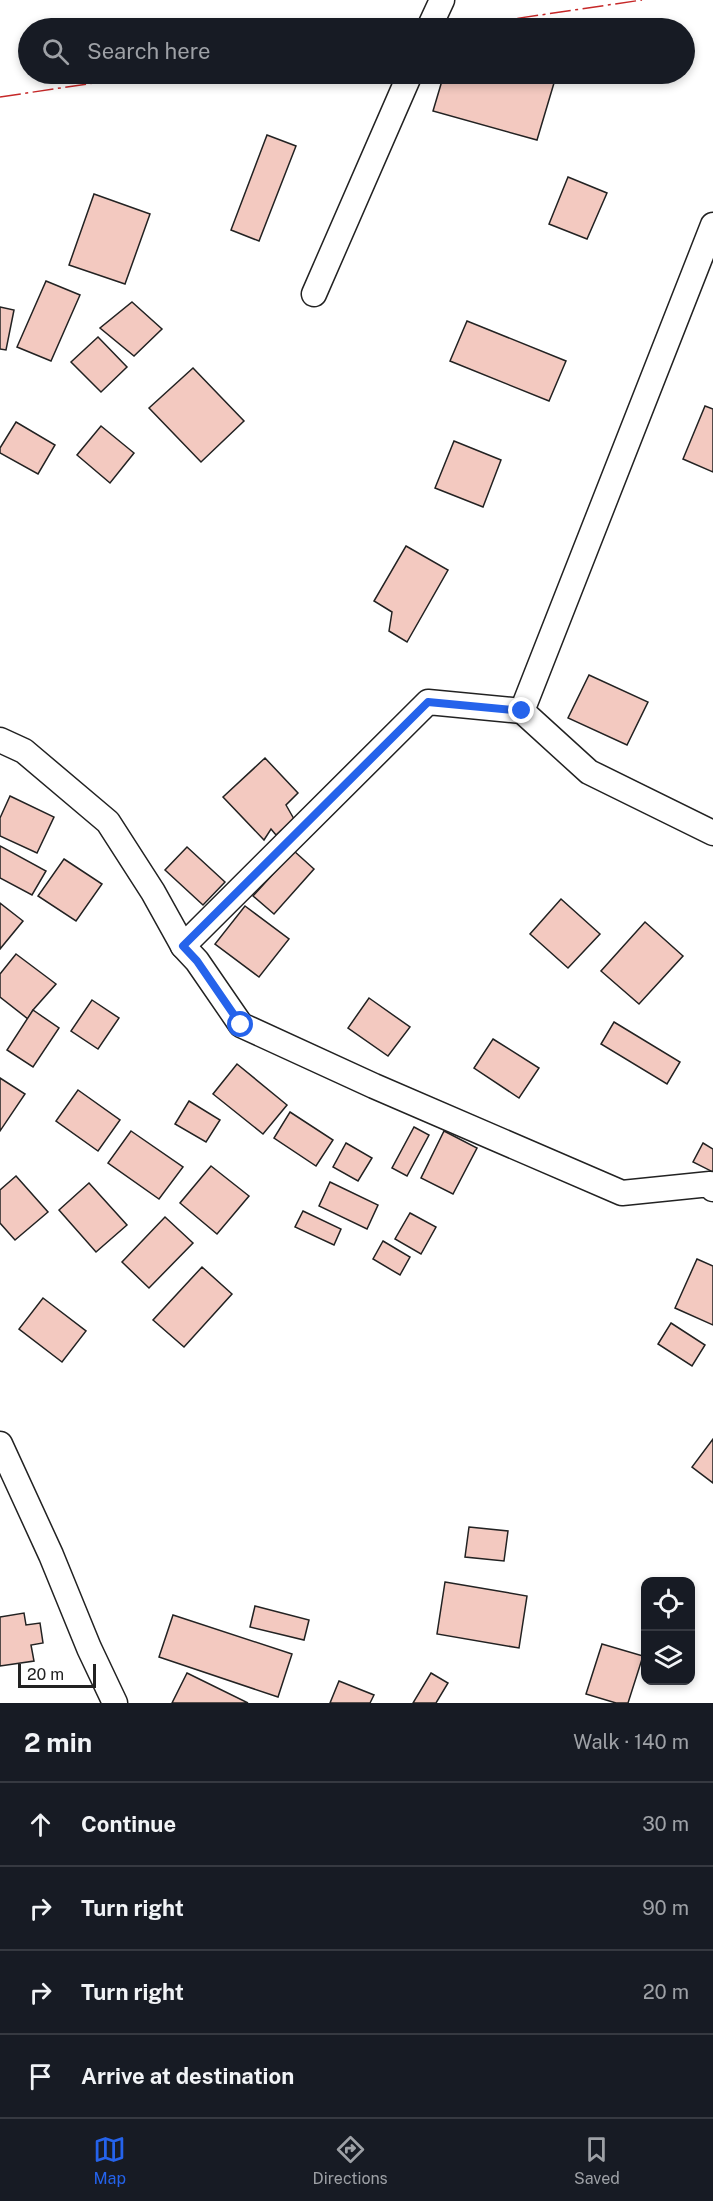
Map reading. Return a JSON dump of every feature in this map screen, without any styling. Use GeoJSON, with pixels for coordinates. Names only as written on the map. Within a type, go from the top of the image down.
{"type":"FeatureCollection","features":[{"type":"Feature","properties":{"kind":"street"},"geometry":{"type":"LineString","coordinates":[[434,18],[442,0]]}},
{"type":"Feature","properties":{"kind":"street"},"geometry":{"type":"LineString","coordinates":[[314,294],[406,84]]}},
{"type":"Feature","properties":{"kind":"street"},"geometry":{"type":"LineString","coordinates":[[522,711],[713,225]]}},
{"type":"Feature","properties":{"kind":"street"},"geometry":{"type":"LineString","coordinates":[[183,946],[428,702],[522,711],[589,772],[713,833]]}},
{"type":"Feature","properties":{"kind":"street"},"geometry":{"type":"LineString","coordinates":[[0,740],[24,751],[108,822],[153,892],[183,946],[197,961],[241,1025],[374,1086],[622,1194],[710,1184],[713,1189]]}},
{"type":"Feature","properties":{"kind":"street"},"geometry":{"type":"LineString","coordinates":[[0,1444],[115,1703]]}},
{"type":"Feature","properties":{"kind":"building"},"geometry":{"type":"Polygon","coordinates":[[[441,84],[554,84],[537,140],[433,111],[441,84]]]}},
{"type":"Feature","properties":{"kind":"building"},"geometry":{"type":"Polygon","coordinates":[[[267,135],[296,146],[259,241],[231,230],[267,135]]]}},
{"type":"Feature","properties":{"kind":"building"},"geometry":{"type":"Polygon","coordinates":[[[568,177],[607,193],[587,239],[549,224],[568,177]]]}},
{"type":"Feature","properties":{"kind":"building"},"geometry":{"type":"Polygon","coordinates":[[[94,194],[150,214],[125,284],[69,265],[94,194]]]}},
{"type":"Feature","properties":{"kind":"building"},"geometry":{"type":"Polygon","coordinates":[[[46,281],[80,295],[51,361],[17,347],[46,281]]]}},
{"type":"Feature","properties":{"kind":"building"},"geometry":{"type":"Polygon","coordinates":[[[132,302],[162,329],[134,356],[100,328],[132,302]]]}},
{"type":"Feature","properties":{"kind":"building"},"geometry":{"type":"Polygon","coordinates":[[[0,307],[14,310],[6,350],[0,349],[0,307]]]}},
{"type":"Feature","properties":{"kind":"building"},"geometry":{"type":"Polygon","coordinates":[[[467,321],[566,361],[549,401],[450,361],[467,321]]]}},
{"type":"Feature","properties":{"kind":"building"},"geometry":{"type":"Polygon","coordinates":[[[98,337],[127,367],[101,392],[71,362],[98,337]]]}},
{"type":"Feature","properties":{"kind":"building"},"geometry":{"type":"Polygon","coordinates":[[[193,368],[244,421],[201,462],[149,408],[193,368]]]}},
{"type":"Feature","properties":{"kind":"building"},"geometry":{"type":"Polygon","coordinates":[[[705,406],[713,409],[713,472],[683,459],[705,406]]]}},
{"type":"Feature","properties":{"kind":"building"},"geometry":{"type":"Polygon","coordinates":[[[16,422],[55,445],[38,474],[0,453],[0,448],[16,422]]]}},
{"type":"Feature","properties":{"kind":"building"},"geometry":{"type":"Polygon","coordinates":[[[101,426],[134,453],[110,483],[77,455],[101,426]]]}},
{"type":"Feature","properties":{"kind":"building"},"geometry":{"type":"Polygon","coordinates":[[[454,441],[501,460],[483,507],[435,488],[454,441]]]}},
{"type":"Feature","properties":{"kind":"building"},"geometry":{"type":"Polygon","coordinates":[[[406,546],[448,570],[407,642],[389,631],[392,612],[374,601],[406,546]]]}},
{"type":"Feature","properties":{"kind":"building"},"geometry":{"type":"Polygon","coordinates":[[[589,675],[648,702],[627,745],[568,718],[589,675]]]}},
{"type":"Feature","properties":{"kind":"building"},"geometry":{"type":"Polygon","coordinates":[[[265,758],[298,793],[286,805],[294,819],[276,835],[271,829],[264,840],[223,797],[265,758]]]}},
{"type":"Feature","properties":{"kind":"building"},"geometry":{"type":"Polygon","coordinates":[[[10,796],[54,817],[37,853],[0,836],[0,818],[10,796]]]}},
{"type":"Feature","properties":{"kind":"building"},"geometry":{"type":"Polygon","coordinates":[[[0,846],[46,871],[32,895],[0,878],[0,846]]]}},
{"type":"Feature","properties":{"kind":"building"},"geometry":{"type":"Polygon","coordinates":[[[187,847],[225,882],[203,905],[165,870],[187,847]]]}},
{"type":"Feature","properties":{"kind":"building"},"geometry":{"type":"Polygon","coordinates":[[[294,851],[314,869],[274,914],[253,896],[294,851]]]}},
{"type":"Feature","properties":{"kind":"building"},"geometry":{"type":"Polygon","coordinates":[[[64,859],[102,884],[76,921],[38,896],[64,859]]]}},
{"type":"Feature","properties":{"kind":"building"},"geometry":{"type":"Polygon","coordinates":[[[561,899],[600,934],[568,968],[530,934],[561,899]]]}},
{"type":"Feature","properties":{"kind":"building"},"geometry":{"type":"Polygon","coordinates":[[[0,903],[23,921],[0,949],[0,903]]]}},
{"type":"Feature","properties":{"kind":"building"},"geometry":{"type":"Polygon","coordinates":[[[245,906],[289,939],[259,977],[215,944],[245,906]]]}},
{"type":"Feature","properties":{"kind":"building"},"geometry":{"type":"Polygon","coordinates":[[[645,922],[683,956],[639,1004],[601,971],[645,922]]]}},
{"type":"Feature","properties":{"kind":"building"},"geometry":{"type":"Polygon","coordinates":[[[16,954],[56,984],[28,1019],[0,997],[0,974],[16,954]]]}},
{"type":"Feature","properties":{"kind":"building"},"geometry":{"type":"Polygon","coordinates":[[[369,998],[410,1027],[388,1056],[348,1028],[369,998]]]}},
{"type":"Feature","properties":{"kind":"building"},"geometry":{"type":"Polygon","coordinates":[[[92,1000],[119,1018],[98,1049],[71,1031],[92,1000]]]}},
{"type":"Feature","properties":{"kind":"building"},"geometry":{"type":"Polygon","coordinates":[[[33,1010],[59,1028],[33,1067],[7,1050],[33,1010]]]}},
{"type":"Feature","properties":{"kind":"building"},"geometry":{"type":"Polygon","coordinates":[[[614,1022],[680,1062],[667,1084],[601,1044],[614,1022]]]}},
{"type":"Feature","properties":{"kind":"building"},"geometry":{"type":"Polygon","coordinates":[[[493,1039],[539,1068],[519,1098],[474,1068],[493,1039]]]}},
{"type":"Feature","properties":{"kind":"building"},"geometry":{"type":"Polygon","coordinates":[[[237,1064],[287,1105],[263,1134],[213,1094],[237,1064]]]}},
{"type":"Feature","properties":{"kind":"building"},"geometry":{"type":"Polygon","coordinates":[[[0,1078],[25,1094],[0,1131],[0,1078]]]}},
{"type":"Feature","properties":{"kind":"building"},"geometry":{"type":"Polygon","coordinates":[[[78,1090],[120,1120],[98,1151],[56,1121],[78,1090]]]}},
{"type":"Feature","properties":{"kind":"building"},"geometry":{"type":"Polygon","coordinates":[[[189,1101],[220,1120],[206,1142],[175,1124],[189,1101]]]}},
{"type":"Feature","properties":{"kind":"building"},"geometry":{"type":"Polygon","coordinates":[[[290,1112],[333,1140],[316,1166],[274,1138],[290,1112]]]}},
{"type":"Feature","properties":{"kind":"building"},"geometry":{"type":"Polygon","coordinates":[[[414,1127],[429,1135],[407,1176],[392,1168],[414,1127]]]}},
{"type":"Feature","properties":{"kind":"building"},"geometry":{"type":"Polygon","coordinates":[[[131,1131],[183,1167],[159,1199],[108,1163],[131,1131]]]}},
{"type":"Feature","properties":{"kind":"building"},"geometry":{"type":"Polygon","coordinates":[[[444,1131],[477,1148],[453,1194],[421,1178],[444,1131]]]}},
{"type":"Feature","properties":{"kind":"building"},"geometry":{"type":"Polygon","coordinates":[[[346,1143],[372,1158],[358,1181],[333,1167],[346,1143]]]}},
{"type":"Feature","properties":{"kind":"building"},"geometry":{"type":"Polygon","coordinates":[[[703,1143],[713,1149],[713,1172],[693,1162],[703,1143]]]}},
{"type":"Feature","properties":{"kind":"building"},"geometry":{"type":"Polygon","coordinates":[[[211,1166],[249,1196],[217,1234],[180,1203],[211,1166]]]}},
{"type":"Feature","properties":{"kind":"building"},"geometry":{"type":"Polygon","coordinates":[[[16,1176],[48,1212],[15,1240],[0,1223],[0,1190],[16,1176]]]}},
{"type":"Feature","properties":{"kind":"building"},"geometry":{"type":"Polygon","coordinates":[[[330,1182],[378,1205],[367,1229],[319,1206],[330,1182]]]}},
{"type":"Feature","properties":{"kind":"building"},"geometry":{"type":"Polygon","coordinates":[[[89,1183],[127,1225],[96,1252],[59,1210],[89,1183]]]}},
{"type":"Feature","properties":{"kind":"building"},"geometry":{"type":"Polygon","coordinates":[[[303,1211],[341,1229],[334,1245],[295,1227],[303,1211]]]}},
{"type":"Feature","properties":{"kind":"building"},"geometry":{"type":"Polygon","coordinates":[[[410,1213],[436,1227],[421,1254],[395,1239],[410,1213]]]}},
{"type":"Feature","properties":{"kind":"building"},"geometry":{"type":"Polygon","coordinates":[[[165,1217],[193,1243],[149,1288],[122,1262],[165,1217]]]}},
{"type":"Feature","properties":{"kind":"building"},"geometry":{"type":"Polygon","coordinates":[[[383,1241],[410,1257],[400,1275],[373,1259],[383,1241]]]}},
{"type":"Feature","properties":{"kind":"building"},"geometry":{"type":"Polygon","coordinates":[[[697,1259],[713,1266],[713,1325],[675,1308],[697,1259]]]}},
{"type":"Feature","properties":{"kind":"building"},"geometry":{"type":"Polygon","coordinates":[[[202,1267],[232,1294],[184,1347],[153,1320],[202,1267]]]}},
{"type":"Feature","properties":{"kind":"building"},"geometry":{"type":"Polygon","coordinates":[[[43,1298],[86,1331],[62,1362],[19,1329],[43,1298]]]}},
{"type":"Feature","properties":{"kind":"building"},"geometry":{"type":"Polygon","coordinates":[[[671,1323],[705,1345],[692,1366],[658,1344],[671,1323]]]}},
{"type":"Feature","properties":{"kind":"building"},"geometry":{"type":"Polygon","coordinates":[[[713,1439],[713,1483],[692,1467],[713,1439]]]}},
{"type":"Feature","properties":{"kind":"building"},"geometry":{"type":"Polygon","coordinates":[[[469,1527],[508,1531],[504,1561],[465,1557],[469,1527]]]}},
{"type":"Feature","properties":{"kind":"building"},"geometry":{"type":"Polygon","coordinates":[[[445,1582],[527,1596],[519,1648],[437,1634],[445,1582]]]}},
{"type":"Feature","properties":{"kind":"building"},"geometry":{"type":"Polygon","coordinates":[[[255,1606],[309,1620],[304,1640],[250,1627],[255,1606]]]}},
{"type":"Feature","properties":{"kind":"building"},"geometry":{"type":"Polygon","coordinates":[[[24,1613],[26,1625],[40,1623],[43,1643],[31,1645],[34,1661],[0,1666],[0,1617],[24,1613]]]}},
{"type":"Feature","properties":{"kind":"building"},"geometry":{"type":"Polygon","coordinates":[[[173,1615],[292,1654],[278,1697],[159,1657],[173,1615]]]}},
{"type":"Feature","properties":{"kind":"building"},"geometry":{"type":"Polygon","coordinates":[[[602,1644],[641,1655],[641,1662],[628,1703],[616,1703],[586,1694],[602,1644]]]}},
{"type":"Feature","properties":{"kind":"building"},"geometry":{"type":"Polygon","coordinates":[[[187,1673],[248,1703],[172,1703],[187,1673]]]}},
{"type":"Feature","properties":{"kind":"building"},"geometry":{"type":"Polygon","coordinates":[[[431,1673],[448,1683],[436,1703],[413,1703],[431,1673]]]}},
{"type":"Feature","properties":{"kind":"building"},"geometry":{"type":"Polygon","coordinates":[[[339,1681],[374,1695],[370,1703],[330,1703],[339,1681]]]}},
{"type":"Feature","properties":{"kind":"power"},"geometry":{"type":"LineString","coordinates":[[520,18],[642,0]]}},
{"type":"Feature","properties":{"kind":"power"},"geometry":{"type":"LineString","coordinates":[[0,97],[87,84]]}},
{"type":"Feature","properties":{"kind":"route"},"geometry":{"type":"LineString","coordinates":[[241,1025],[197,961],[183,946],[428,702],[522,711]]}}]}
